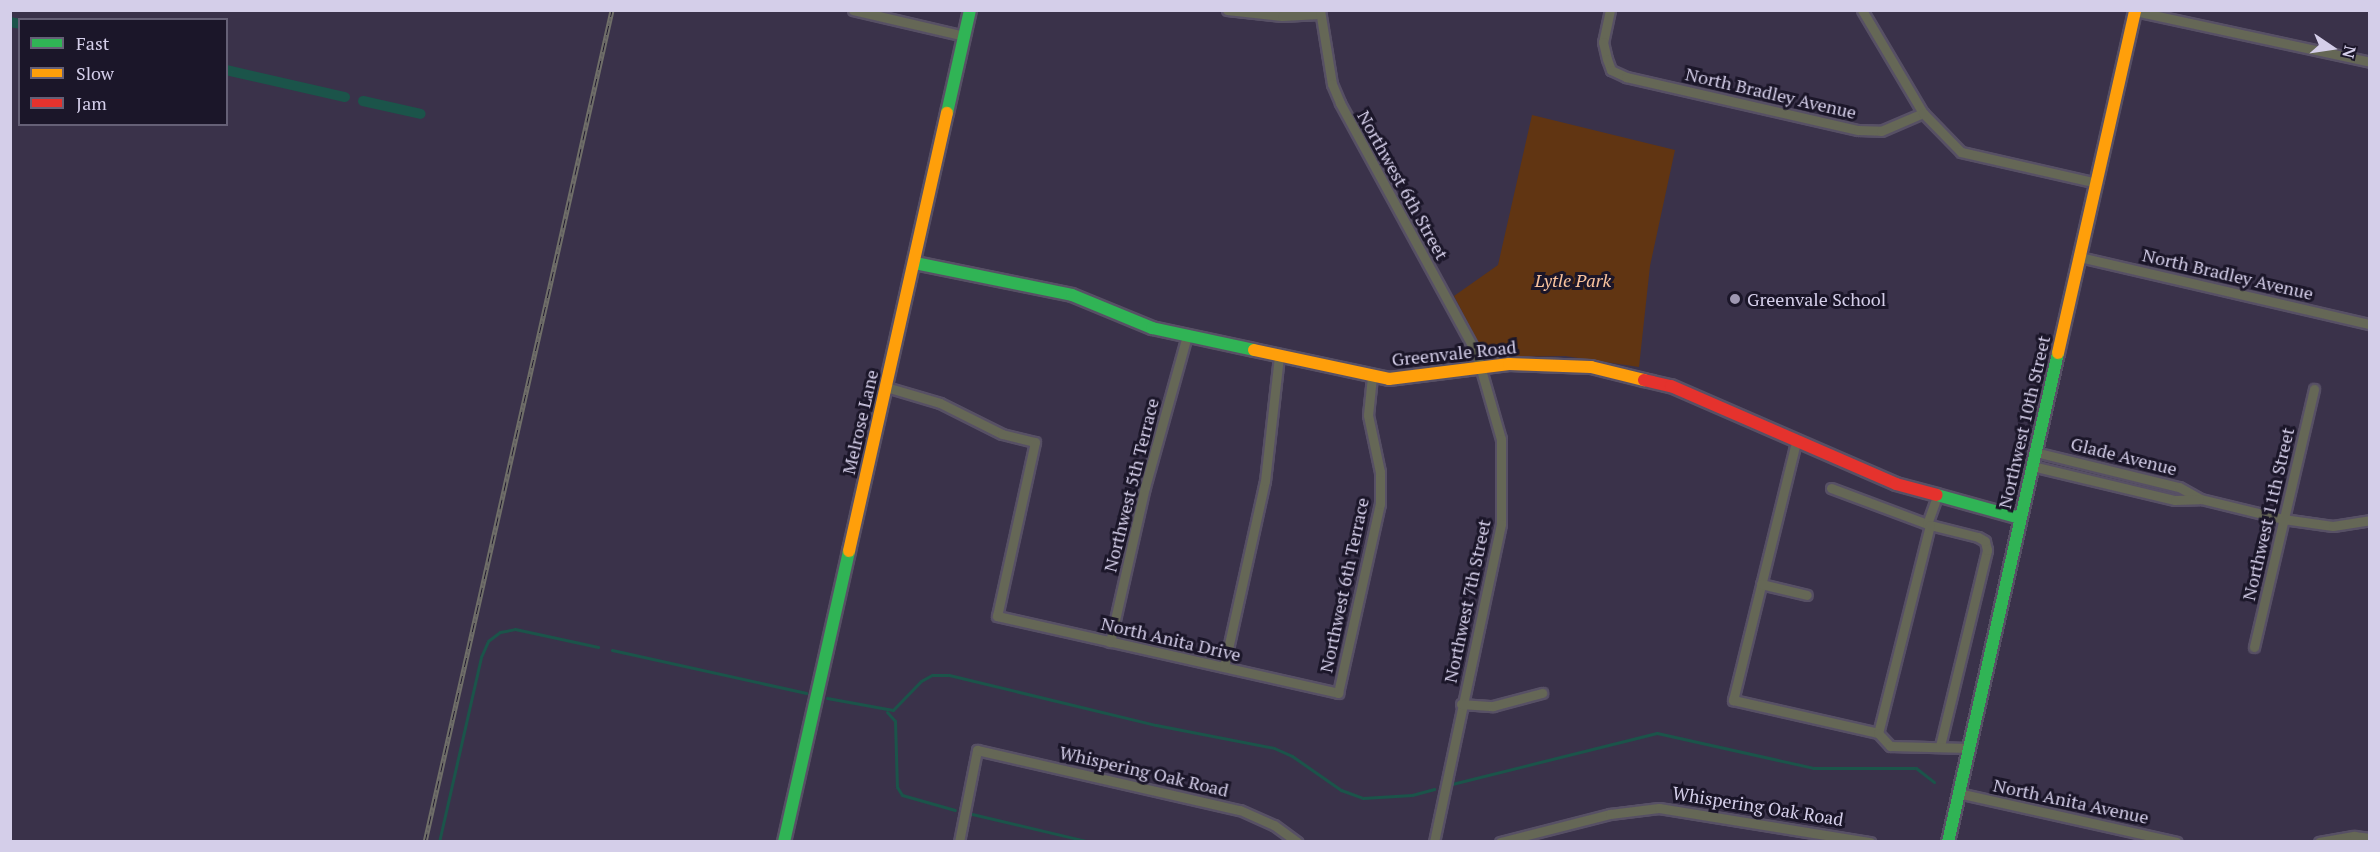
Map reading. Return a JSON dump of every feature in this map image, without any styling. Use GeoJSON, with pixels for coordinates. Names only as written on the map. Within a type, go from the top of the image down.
{"type":"FeatureCollection","features":[{"type":"Feature","properties":{"kind":"street"},"geometry":{"type":"LineString","coordinates":[[853,10],[965,36]]}},
{"type":"Feature","properties":{"kind":"street","name":"Melrose Lane"},"geometry":{"type":"LineString","coordinates":[[784,842],[970,10]]}},
{"type":"Feature","properties":{"kind":"street"},"geometry":{"type":"LineString","coordinates":[[1227,10],[1282,16],[1320,12]]}},
{"type":"Feature","properties":{"kind":"street","name":"North Bradley Avenue"},"geometry":{"type":"LineString","coordinates":[[1610,10],[1603,42],[1611,70],[1626,77],[1858,130],[1881,131],[1923,112]]}},
{"type":"Feature","properties":{"kind":"street"},"geometry":{"type":"LineString","coordinates":[[1862,10],[1923,112],[1961,152],[2097,183]]}},
{"type":"Feature","properties":{"kind":"street"},"geometry":{"type":"LineString","coordinates":[[2134,11],[2370,62]]}},
{"type":"Feature","properties":{"kind":"street","name":"Northwest 10th Street"},"geometry":{"type":"LineString","coordinates":[[1948,842],[2134,11]]}},
{"type":"Feature","properties":{"kind":"street","name":"Northwest 6th Street"},"geometry":{"type":"LineString","coordinates":[[1320,12],[1332,84],[1340,104],[1482,367]]}},
{"type":"Feature","properties":{"kind":"street","name":"North Bradley Avenue"},"geometry":{"type":"LineString","coordinates":[[2079,257],[2370,324]]}},
{"type":"Feature","properties":{"kind":"street","name":"Greenvale Road"},"geometry":{"type":"LineString","coordinates":[[915,263],[1072,295],[1143,325],[1372,376],[1405,380],[1482,367],[1567,364],[1671,386],[1860,470],[1937,497],[2020,518]]}},
{"type":"Feature","properties":{"kind":"street","name":"Northwest 5th Terrace"},"geometry":{"type":"LineString","coordinates":[[1110,642],[1144,487],[1187,336]]}},
{"type":"Feature","properties":{"kind":"street"},"geometry":{"type":"LineString","coordinates":[[1224,667],[1265,481],[1279,356]]}},
{"type":"Feature","properties":{"kind":"street","name":"Northwest 7th Street"},"geometry":{"type":"LineString","coordinates":[[1434,842],[1461,704],[1501,524],[1503,498],[1501,439],[1482,367]]}},
{"type":"Feature","properties":{"kind":"street","name":"Northwest 6th Terrace"},"geometry":{"type":"LineString","coordinates":[[1338,693],[1380,504],[1380,472],[1367,397],[1372,376]]}},
{"type":"Feature","properties":{"kind":"street","name":"North Anita Drive"},"geometry":{"type":"LineString","coordinates":[[886,387],[940,403],[1002,434],[1035,442],[997,616],[1338,693]]}},
{"type":"Feature","properties":{"kind":"street","name":"Northwest 11th Street"},"geometry":{"type":"LineString","coordinates":[[2254,647],[2314,389]]}},
{"type":"Feature","properties":{"kind":"street"},"geometry":{"type":"LineString","coordinates":[[1796,442],[1733,700],[1878,733],[1890,746],[1968,748]]}},
{"type":"Feature","properties":{"kind":"street","name":"Glade Avenue"},"geometry":{"type":"LineString","coordinates":[[2035,452],[2179,487],[2201,499],[2283,519],[2333,526],[2370,520]]}},
{"type":"Feature","properties":{"kind":"street","name":"Glade Avenue"},"geometry":{"type":"LineString","coordinates":[[2032,466],[2175,500],[2201,499]]}},
{"type":"Feature","properties":{"kind":"street"},"geometry":{"type":"LineString","coordinates":[[2115,485],[2118,471]]}},
{"type":"Feature","properties":{"kind":"street"},"geometry":{"type":"LineString","coordinates":[[2175,500],[2179,487]]}},
{"type":"Feature","properties":{"kind":"street"},"geometry":{"type":"LineString","coordinates":[[1831,488],[1929,525],[1978,537],[1985,541],[1987,550],[1940,746]]}},
{"type":"Feature","properties":{"kind":"street"},"geometry":{"type":"LineString","coordinates":[[1878,733],[1937,497]]}},
{"type":"Feature","properties":{"kind":"street"},"geometry":{"type":"LineString","coordinates":[[1761,584],[1807,595]]}},
{"type":"Feature","properties":{"kind":"street"},"geometry":{"type":"LineString","coordinates":[[1461,704],[1493,706],[1542,693]]}},
{"type":"Feature","properties":{"kind":"street","name":"Whispering Oak Road"},"geometry":{"type":"LineString","coordinates":[[959,842],[977,750],[1240,810],[1274,825],[1297,842]]}},
{"type":"Feature","properties":{"kind":"street","name":"North Anita Avenue"},"geometry":{"type":"LineString","coordinates":[[1958,793],[2177,842]]}},
{"type":"Feature","properties":{"kind":"street","name":"Whispering Oak Road"},"geometry":{"type":"LineString","coordinates":[[1500,842],[1610,814],[1659,808],[1870,842]]}},
{"type":"Feature","properties":{"kind":"street"},"geometry":{"type":"LineString","coordinates":[[1538,831],[1540,842]]}},
{"type":"Feature","properties":{"kind":"street"},"geometry":{"type":"LineString","coordinates":[[2319,842],[2354,836],[2370,838]]}},
{"type":"Feature","properties":{"kind":"green space","name":"Lytle Park"},"geometry":{"type":"Polygon","coordinates":[[[1532,115],[1675,150],[1650,266],[1639,367],[1565,356],[1486,357],[1454,296],[1498,265],[1532,115]]]}},
{"type":"Feature","properties":{"kind":"waterway"},"geometry":{"type":"LineString","coordinates":[[10,22],[18,24]]}},
{"type":"Feature","properties":{"kind":"waterway"},"geometry":{"type":"LineString","coordinates":[[228,70],[345,97]]}},
{"type":"Feature","properties":{"kind":"waterway"},"geometry":{"type":"LineString","coordinates":[[363,101],[421,114]]}},
{"type":"Feature","properties":{"kind":"waterway"},"geometry":{"type":"LineString","coordinates":[[439,842],[481,657],[488,641],[500,632],[515,629],[598,647]]}},
{"type":"Feature","properties":{"kind":"waterway"},"geometry":{"type":"LineString","coordinates":[[612,650],[806,693]]}},
{"type":"Feature","properties":{"kind":"waterway"},"geometry":{"type":"LineString","coordinates":[[827,698],[893,710],[921,681],[932,675],[949,675],[1156,725],[1274,748],[1292,756],[1341,790],[1363,798],[1412,795],[1434,789]]}},
{"type":"Feature","properties":{"kind":"waterway"},"geometry":{"type":"LineString","coordinates":[[887,712],[895,721],[897,787],[902,795],[955,810]]}},
{"type":"Feature","properties":{"kind":"waterway"},"geometry":{"type":"LineString","coordinates":[[1452,784],[1657,733],[1813,768],[1916,768],[1934,782]]}},
{"type":"Feature","properties":{"kind":"waterway"},"geometry":{"type":"LineString","coordinates":[[972,814],[1090,842]]}},
{"type":"Feature","properties":{"kind":"railway"},"geometry":{"type":"LineString","coordinates":[[425,842],[612,10]]}},
{"type":"Feature","properties":{"kind":"traffic: fast"},"geometry":{"type":"LineString","coordinates":[[947,113],[970,10]]}},
{"type":"Feature","properties":{"kind":"traffic: fast"},"geometry":{"type":"LineString","coordinates":[[915,263],[1072,295],[1152,328],[1254,350]]}},
{"type":"Feature","properties":{"kind":"traffic: fast"},"geometry":{"type":"LineString","coordinates":[[1948,842],[2058,353]]}},
{"type":"Feature","properties":{"kind":"traffic: fast"},"geometry":{"type":"LineString","coordinates":[[1937,495],[2020,518]]}},
{"type":"Feature","properties":{"kind":"traffic: fast"},"geometry":{"type":"LineString","coordinates":[[784,842],[849,551]]}},
{"type":"Feature","properties":{"kind":"traffic: slow"},"geometry":{"type":"LineString","coordinates":[[2058,353],[2135,10]]}},
{"type":"Feature","properties":{"kind":"traffic: slow"},"geometry":{"type":"LineString","coordinates":[[849,551],[947,113]]}},
{"type":"Feature","properties":{"kind":"traffic: slow"},"geometry":{"type":"LineString","coordinates":[[1254,350],[1389,379],[1509,364],[1591,367],[1644,380]]}},
{"type":"Feature","properties":{"kind":"traffic: jam"},"geometry":{"type":"LineString","coordinates":[[1644,380],[1671,386],[1896,484],[1937,495]]}},
{"type":"Feature","properties":{"kind":"place","name":"Greenvale School"},"geometry":{"type":"Point","coordinates":[1735,299]}}]}
